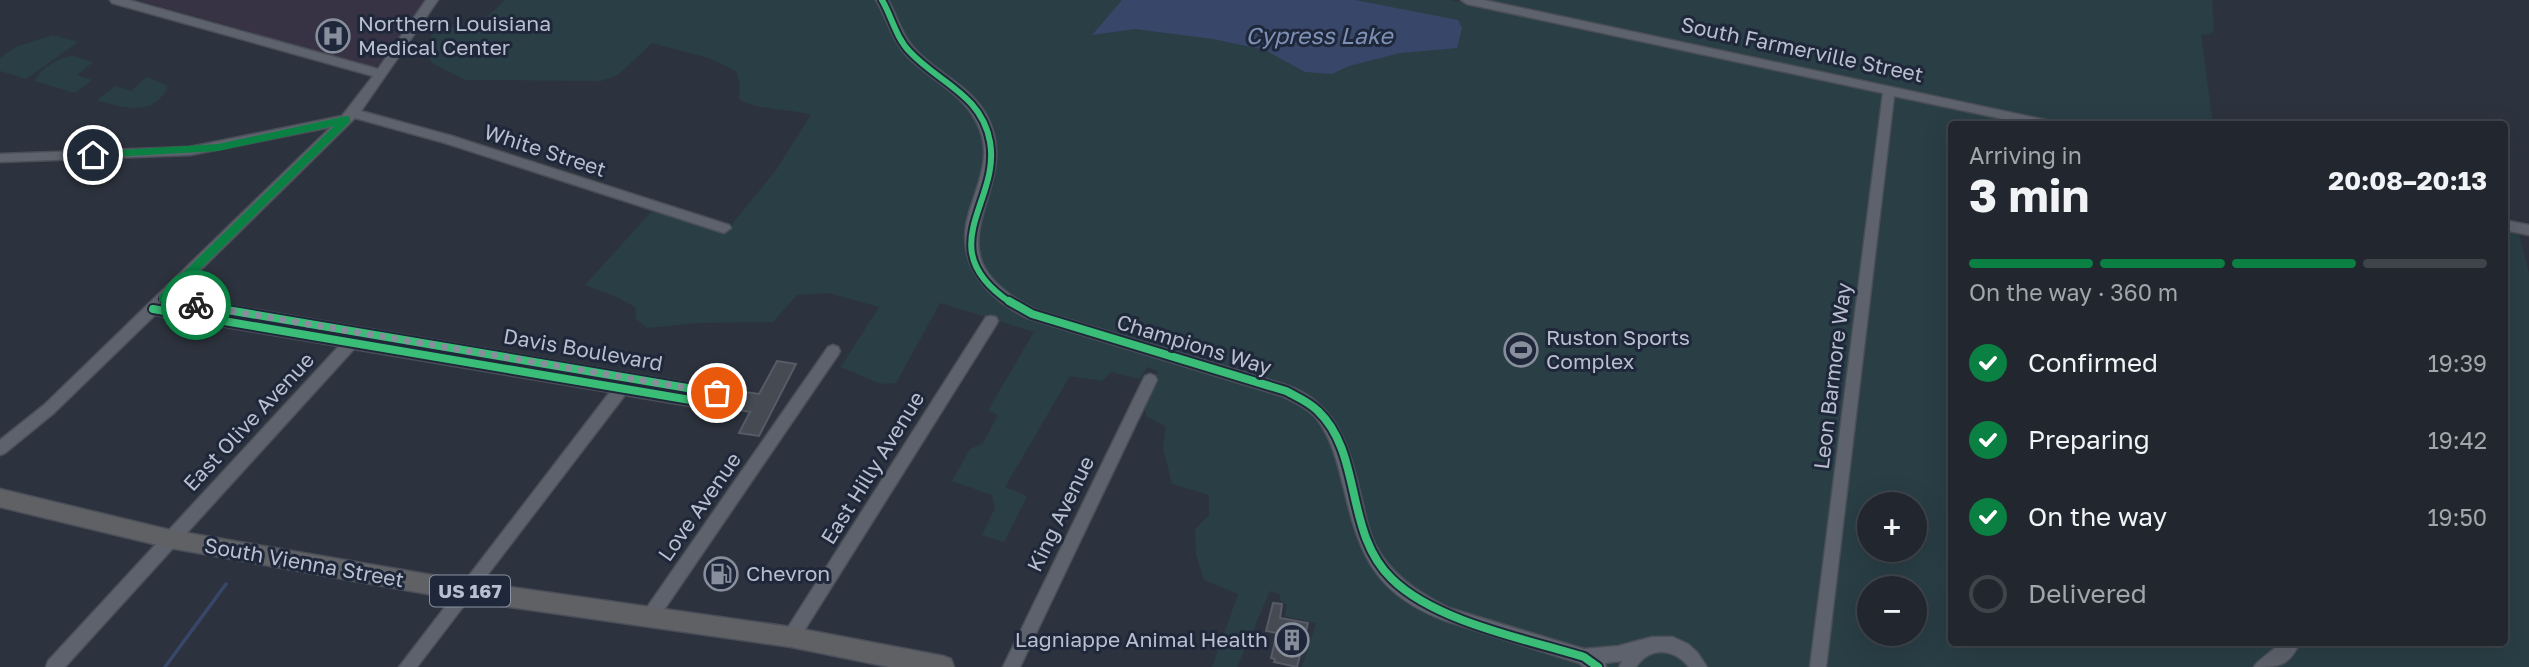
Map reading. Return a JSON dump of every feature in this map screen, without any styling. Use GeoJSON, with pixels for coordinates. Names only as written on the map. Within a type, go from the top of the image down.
{"type":"FeatureCollection","features":[{"type":"Feature","properties":{"kind":"highway","name":"South Vienna Street"},"geometry":{"type":"LineString","coordinates":[[0,498],[170,539],[467,591],[791,638],[943,667]]}},
{"type":"Feature","properties":{"kind":"street"},"geometry":{"type":"LineString","coordinates":[[116,0],[381,74]]}},
{"type":"Feature","properties":{"kind":"street"},"geometry":{"type":"LineString","coordinates":[[0,449],[49,410],[350,116],[432,0]]}},
{"type":"Feature","properties":{"kind":"street","name":"Champions Way"},"geometry":{"type":"LineString","coordinates":[[882,0],[900,40],[911,52],[971,99],[989,134],[989,171],[971,234],[976,269],[990,287],[1010,304],[1032,314],[1286,391],[1306,402],[1321,414],[1336,437],[1368,548],[1377,564],[1399,587],[1446,614],[1584,657],[1598,667]]}},
{"type":"Feature","properties":{"kind":"street","name":"South Farmerville Street"},"geometry":{"type":"LineString","coordinates":[[1467,0],[2032,121]]}},
{"type":"Feature","properties":{"kind":"street","name":"Leon Barmore Way"},"geometry":{"type":"LineString","coordinates":[[1818,667],[1889,90]]}},
{"type":"Feature","properties":{"kind":"street"},"geometry":{"type":"LineString","coordinates":[[0,158],[190,151],[350,116]]}},
{"type":"Feature","properties":{"kind":"street","name":"White Street"},"geometry":{"type":"LineString","coordinates":[[350,116],[448,139],[723,228]]}},
{"type":"Feature","properties":{"kind":"street"},"geometry":{"type":"LineString","coordinates":[[2508,226],[2529,230]]}},
{"type":"Feature","properties":{"kind":"street","name":"Davis Boulevard"},"geometry":{"type":"LineString","coordinates":[[158,304],[625,384],[708,403],[717,393],[625,384]]}},
{"type":"Feature","properties":{"kind":"street","name":"East Hilly Avenue"},"geometry":{"type":"LineString","coordinates":[[791,638],[990,321]]}},
{"type":"Feature","properties":{"kind":"street","name":"East Olive Avenue"},"geometry":{"type":"LineString","coordinates":[[54,667],[356,337]]}},
{"type":"Feature","properties":{"kind":"street","name":"Love Avenue"},"geometry":{"type":"LineString","coordinates":[[649,618],[833,351]]}},
{"type":"Feature","properties":{"kind":"street","name":"King Avenue"},"geometry":{"type":"LineString","coordinates":[[1011,667],[1150,380]]}},
{"type":"Feature","properties":{"kind":"street"},"geometry":{"type":"LineString","coordinates":[[407,667],[625,384]]}},
{"type":"Feature","properties":{"kind":"street","name":"Champions Way"},"geometry":{"type":"LineString","coordinates":[[1584,657],[1618,654],[1656,642],[1675,645],[1689,653],[1699,667]]}},
{"type":"Feature","properties":{"kind":"street"},"geometry":{"type":"LineString","coordinates":[[2262,667],[2277,659],[2288,646]]}},
{"type":"Feature","properties":{"kind":"street"},"geometry":{"type":"LineString","coordinates":[[1627,667],[1642,647]]}},
{"type":"Feature","properties":{"kind":"shaded area","name":"Northern Louisiana Medical Center"},"geometry":{"type":"Polygon","coordinates":[[[138,0],[427,0],[383,63],[372,67],[138,0]]]}},
{"type":"Feature","properties":{"kind":"shaded area","name":"Ruston Sports Complex"},"geometry":{"type":"Polygon","coordinates":[[[504,0],[1451,0],[2015,121],[1948,121],[1948,646],[2508,646],[2508,229],[2518,231],[2529,273],[2529,667],[1302,667],[1316,623],[1285,616],[1287,605],[1280,600],[1280,595],[1270,591],[1237,667],[1212,667],[1238,594],[1204,580],[1196,554],[1195,529],[1209,515],[1209,495],[1172,484],[1163,448],[1166,426],[1146,416],[1143,404],[1158,371],[1147,367],[1140,379],[1111,372],[1102,381],[1070,376],[1005,487],[1027,496],[1004,542],[982,535],[995,508],[992,495],[952,481],[970,449],[983,443],[998,415],[988,410],[1034,332],[940,303],[896,383],[881,384],[841,367],[879,307],[829,293],[797,295],[773,322],[698,323],[647,328],[636,319],[635,307],[585,285],[652,211],[725,233],[776,170],[811,115],[746,103],[739,99],[740,84],[736,71],[708,58],[652,43],[618,75],[601,81],[465,80],[432,63],[426,51],[433,31],[480,21],[504,0]]]}},
{"type":"Feature","properties":{"kind":"shaded area"},"geometry":{"type":"Polygon","coordinates":[[[1487,0],[2212,0],[2214,31],[2208,35],[2201,34],[2213,121],[2049,121],[1487,0]]]}},
{"type":"Feature","properties":{"kind":"shaded area"},"geometry":{"type":"Polygon","coordinates":[[[53,35],[78,42],[26,79],[0,71],[0,58],[16,47],[53,35]]]}},
{"type":"Feature","properties":{"kind":"shaded area"},"geometry":{"type":"Polygon","coordinates":[[[72,56],[93,62],[77,75],[92,80],[75,93],[35,81],[50,64],[72,56]]]}},
{"type":"Feature","properties":{"kind":"shaded area"},"geometry":{"type":"Polygon","coordinates":[[[147,77],[168,86],[155,103],[146,107],[127,108],[97,100],[115,86],[131,91],[147,77]]]}},
{"type":"Feature","properties":{"kind":"water","name":"Cypress Lake"},"geometry":{"type":"Polygon","coordinates":[[[1122,0],[1355,0],[1458,20],[1462,28],[1457,48],[1400,53],[1349,66],[1332,74],[1305,72],[1265,50],[1213,39],[1135,29],[1092,35],[1122,0]]]}},
{"type":"Feature","properties":{"kind":"building"},"geometry":{"type":"Polygon","coordinates":[[[777,361],[796,364],[759,436],[739,433],[750,412],[722,407],[732,390],[759,394],[777,361]]]}},
{"type":"Feature","properties":{"kind":"building","name":"Lagniappe Animal Health"},"geometry":{"type":"Polygon","coordinates":[[[1273,603],[1282,604],[1280,618],[1308,623],[1297,667],[1274,662],[1275,659],[1271,658],[1277,633],[1266,631],[1273,603]]]}},
{"type":"Feature","properties":{"kind":"waterway"},"geometry":{"type":"LineString","coordinates":[[165,667],[226,584]]}},
{"type":"Feature","properties":{"kind":"cycle path"},"geometry":{"type":"LineString","coordinates":[[882,0],[905,46],[921,62],[964,94],[981,116],[987,131],[990,163],[971,231],[975,262],[992,287],[1003,297],[1032,314],[1286,391],[1306,402],[1322,415],[1339,445],[1368,548],[1383,570],[1401,588],[1446,614],[1584,657],[1598,667]]}},
{"type":"Feature","properties":{"kind":"cycle path"},"geometry":{"type":"LineString","coordinates":[[153,309],[708,403],[717,393],[163,299]]}},
{"type":"Feature","properties":{"kind":"way so far"},"geometry":{"type":"LineString","coordinates":[[196,305],[717,393]]}},
{"type":"Feature","properties":{"kind":"place","name":"Northern Louisiana Medical Center"},"geometry":{"type":"Point","coordinates":[333,36]}},
{"type":"Feature","properties":{"kind":"place","name":"Ruston Sports Complex"},"geometry":{"type":"Point","coordinates":[1521,350]}},
{"type":"Feature","properties":{"kind":"place","name":"Chevron"},"geometry":{"type":"Point","coordinates":[721,574]}},
{"type":"Feature","properties":{"kind":"place","name":"Lagniappe Animal Health"},"geometry":{"type":"Point","coordinates":[1292,640]}},
{"type":"Feature","properties":{"kind":"route"},"geometry":{"type":"LineString","coordinates":[[93,155],[190,151],[346,119],[163,299],[196,305]]}}]}
